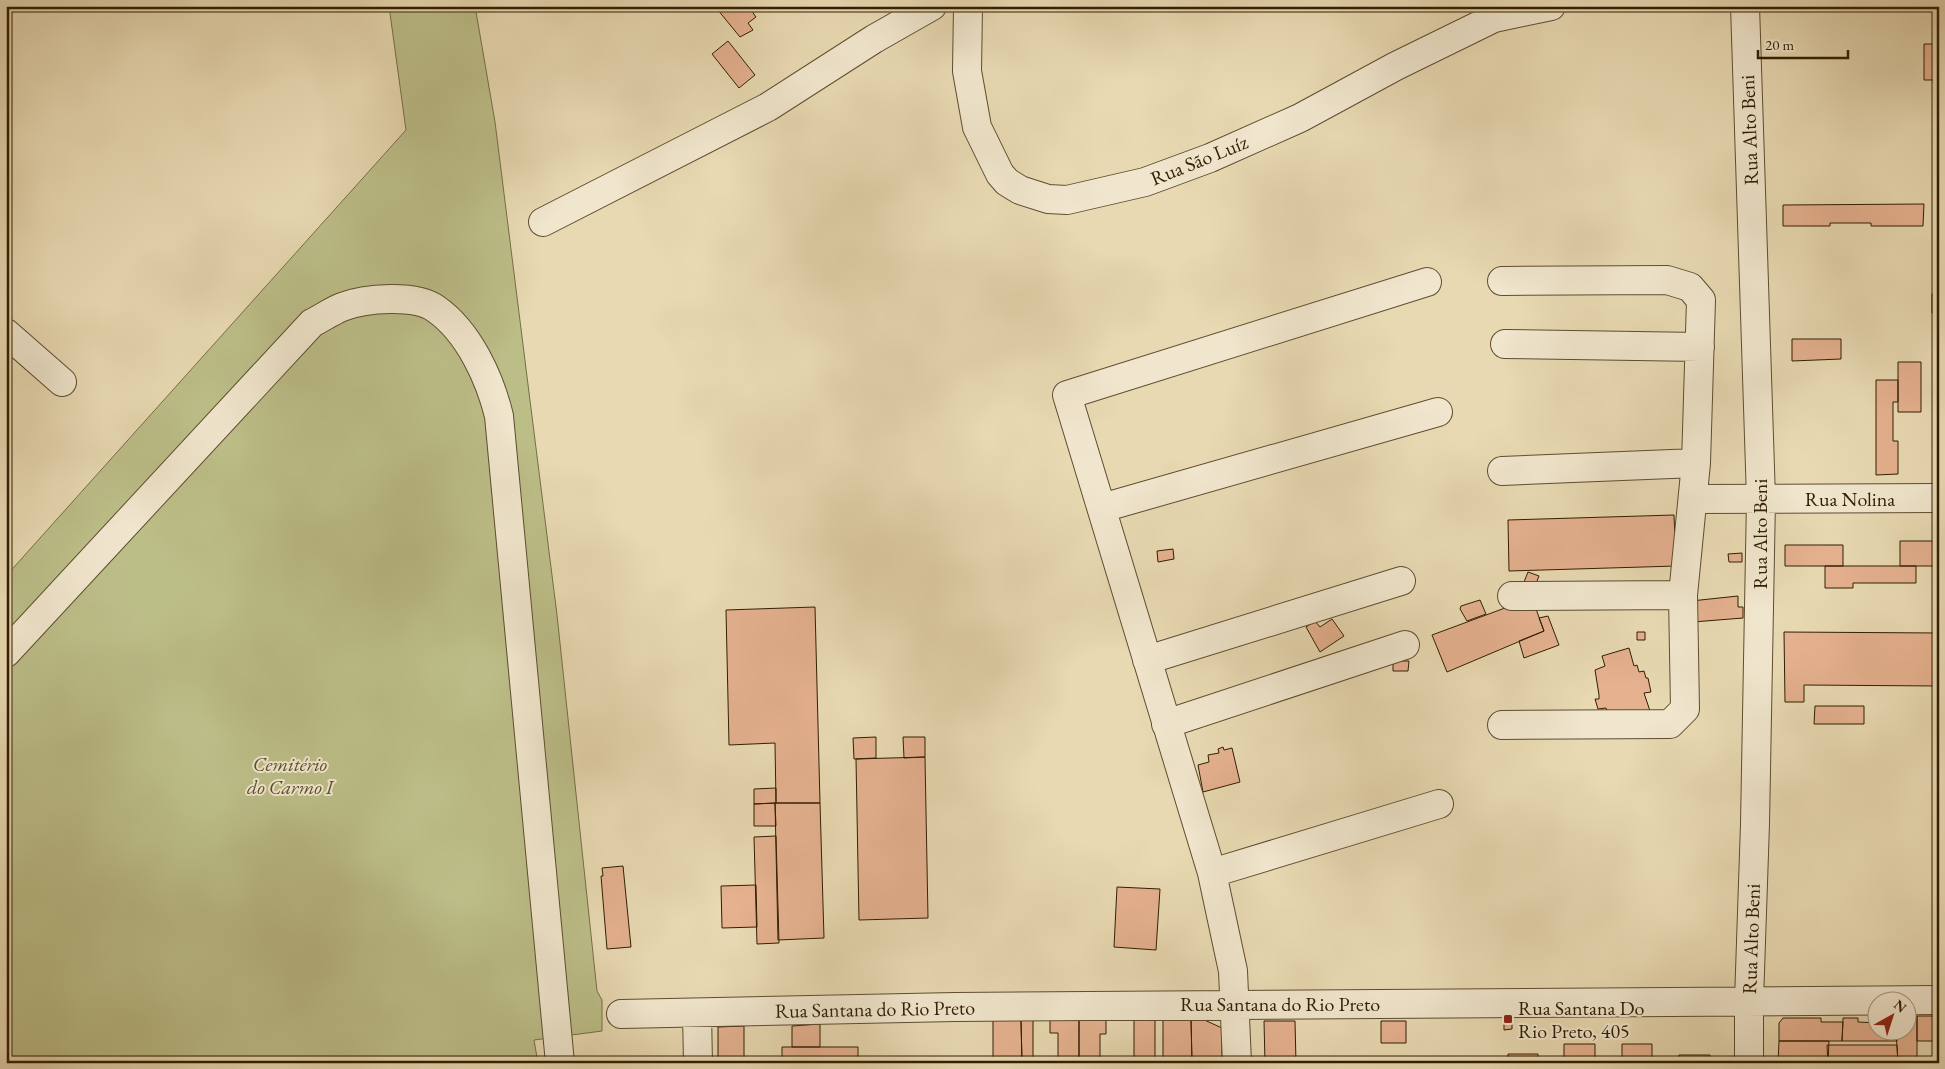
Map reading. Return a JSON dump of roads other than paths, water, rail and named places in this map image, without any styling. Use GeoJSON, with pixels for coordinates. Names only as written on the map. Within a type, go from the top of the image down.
{"type":"FeatureCollection","features":[{"type":"Feature","properties":{"kind":"street"},"geometry":{"type":"LineString","coordinates":[[543,222],[653,167],[768,106],[874,38],[932,6]]}},
{"type":"Feature","properties":{"kind":"street","name":"Rua São Luíz"},"geometry":{"type":"LineString","coordinates":[[968,6],[967,71],[977,127],[1000,174],[1020,190],[1048,198],[1067,200],[1145,182],[1210,158],[1300,118],[1396,66],[1494,18],[1551,6]]}},
{"type":"Feature","properties":{"kind":"street","name":"Rua Alto Beni"},"geometry":{"type":"LineString","coordinates":[[1746,6],[1761,499],[1749,1063]]}},
{"type":"Feature","properties":{"kind":"street"},"geometry":{"type":"LineString","coordinates":[[1502,281],[1667,280],[1690,287],[1700,300],[1696,463],[1683,594],[1685,709],[1670,724],[1502,725]]}},
{"type":"Feature","properties":{"kind":"street"},"geometry":{"type":"LineString","coordinates":[[1237,1063],[1233,972],[1212,873],[1067,395],[1427,282]]}},
{"type":"Feature","properties":{"kind":"street"},"geometry":{"type":"LineString","coordinates":[[6,653],[312,324],[343,306],[376,299],[404,299],[435,308],[454,326],[477,357],[492,386],[499,416],[560,1063]]}},
{"type":"Feature","properties":{"kind":"street"},"geometry":{"type":"LineString","coordinates":[[6,333],[62,382]]}},
{"type":"Feature","properties":{"kind":"street"},"geometry":{"type":"LineString","coordinates":[[1505,344],[1700,347]]}},
{"type":"Feature","properties":{"kind":"street"},"geometry":{"type":"LineString","coordinates":[[1102,508],[1438,412]]}},
{"type":"Feature","properties":{"kind":"street"},"geometry":{"type":"LineString","coordinates":[[1502,471],[1696,463]]}},
{"type":"Feature","properties":{"kind":"street","name":"Rua Nolina"},"geometry":{"type":"LineString","coordinates":[[1693,499],[1939,498]]}},
{"type":"Feature","properties":{"kind":"street"},"geometry":{"type":"LineString","coordinates":[[1147,660],[1401,580]]}},
{"type":"Feature","properties":{"kind":"street"},"geometry":{"type":"LineString","coordinates":[[1512,596],[1683,594]]}},
{"type":"Feature","properties":{"kind":"street"},"geometry":{"type":"LineString","coordinates":[[1166,724],[1404,645]]}},
{"type":"Feature","properties":{"kind":"street"},"geometry":{"type":"LineString","coordinates":[[1212,873],[1439,804]]}},
{"type":"Feature","properties":{"kind":"street","name":"Rua Santana do Rio Preto"},"geometry":{"type":"LineString","coordinates":[[621,1014],[955,1007],[1235,1004],[1939,1000]]}},
{"type":"Feature","properties":{"kind":"street"},"geometry":{"type":"LineString","coordinates":[[697,1013],[698,1063]]}},
{"type":"Feature","properties":{"kind":"place","name":"Rua Santana Do Rio Preto, 405"},"geometry":{"type":"Point","coordinates":[1508,1019]}},
{"type":"Feature","properties":{"kind":"park label","name":"Cemitério do Carmo I"},"geometry":{"type":"Point","coordinates":[290,776]}}]}
